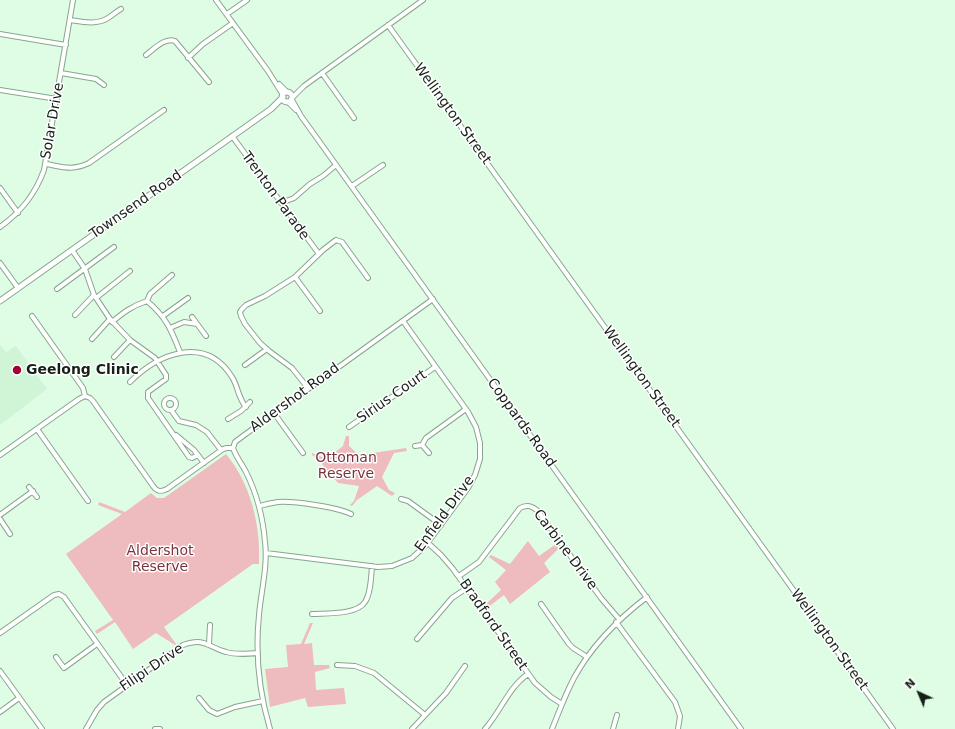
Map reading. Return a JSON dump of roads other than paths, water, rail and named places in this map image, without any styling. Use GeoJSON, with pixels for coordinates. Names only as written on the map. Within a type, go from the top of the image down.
{"type":"FeatureCollection","features":[{"type":"Feature","properties":{"kind":"main road","name":"Townsend Road"},"geometry":{"type":"LineString","coordinates":[[0,301],[287,97]]}},
{"type":"Feature","properties":{"kind":"street","name":"Solar Drive"},"geometry":{"type":"LineString","coordinates":[[0,227],[18,213],[31,197],[37,188],[46,164],[74,0]]}},
{"type":"Feature","properties":{"kind":"street","name":"Coppards Road"},"geometry":{"type":"LineString","coordinates":[[216,0],[352,186],[742,729]]}},
{"type":"Feature","properties":{"kind":"street"},"geometry":{"type":"LineString","coordinates":[[227,14],[247,0]]}},
{"type":"Feature","properties":{"kind":"street","name":"Townsend Road"},"geometry":{"type":"LineString","coordinates":[[287,97],[423,0]]}},
{"type":"Feature","properties":{"kind":"street"},"geometry":{"type":"LineString","coordinates":[[70,20],[91,23],[96,22],[108,18],[121,9]]}},
{"type":"Feature","properties":{"kind":"street"},"geometry":{"type":"LineString","coordinates":[[188,58],[203,44],[233,23]]}},
{"type":"Feature","properties":{"kind":"street","name":"Wellington Street"},"geometry":{"type":"LineString","coordinates":[[388,25],[893,729]]}},
{"type":"Feature","properties":{"kind":"street"},"geometry":{"type":"LineString","coordinates":[[0,34],[66,45]]}},
{"type":"Feature","properties":{"kind":"street"},"geometry":{"type":"LineString","coordinates":[[146,55],[160,45],[172,40],[178,44],[209,82]]}},
{"type":"Feature","properties":{"kind":"street"},"geometry":{"type":"LineString","coordinates":[[61,73],[96,79],[104,85]]}},
{"type":"Feature","properties":{"kind":"street"},"geometry":{"type":"LineString","coordinates":[[322,73],[354,118]]}},
{"type":"Feature","properties":{"kind":"street"},"geometry":{"type":"LineString","coordinates":[[0,90],[57,99]]}},
{"type":"Feature","properties":{"kind":"street"},"geometry":{"type":"LineString","coordinates":[[46,164],[67,168],[78,168],[88,163],[164,110]]}},
{"type":"Feature","properties":{"kind":"street","name":"Trenton Parade"},"geometry":{"type":"LineString","coordinates":[[232,136],[318,254]]}},
{"type":"Feature","properties":{"kind":"street"},"geometry":{"type":"LineString","coordinates":[[281,203],[294,198],[336,165]]}},
{"type":"Feature","properties":{"kind":"street"},"geometry":{"type":"LineString","coordinates":[[352,186],[383,165]]}},
{"type":"Feature","properties":{"kind":"street"},"geometry":{"type":"LineString","coordinates":[[0,188],[18,213]]}},
{"type":"Feature","properties":{"kind":"street"},"geometry":{"type":"LineString","coordinates":[[308,388],[292,368],[266,349],[245,324],[241,316],[242,309],[246,305],[279,288],[295,277],[318,254],[334,241],[342,242],[368,278]]}},
{"type":"Feature","properties":{"kind":"street"},"geometry":{"type":"LineString","coordinates":[[57,289],[114,247]]}},
{"type":"Feature","properties":{"kind":"street"},"geometry":{"type":"LineString","coordinates":[[72,250],[85,269],[95,296],[111,321],[130,340],[157,361],[164,370],[166,377],[164,381],[150,390],[147,396],[174,434],[183,444],[198,455],[204,463]]}},
{"type":"Feature","properties":{"kind":"street"},"geometry":{"type":"LineString","coordinates":[[0,263],[18,288]]}},
{"type":"Feature","properties":{"kind":"street"},"geometry":{"type":"LineString","coordinates":[[75,315],[95,296],[130,271]]}},
{"type":"Feature","properties":{"kind":"street"},"geometry":{"type":"LineString","coordinates":[[92,339],[111,321],[135,305],[147,301],[150,294],[172,275]]}},
{"type":"Feature","properties":{"kind":"street"},"geometry":{"type":"LineString","coordinates":[[295,277],[320,311]]}},
{"type":"Feature","properties":{"kind":"street"},"geometry":{"type":"LineString","coordinates":[[163,316],[188,298]]}},
{"type":"Feature","properties":{"kind":"street","name":"Aldershot Road"},"geometry":{"type":"LineString","coordinates":[[233,448],[238,439],[433,299]]}},
{"type":"Feature","properties":{"kind":"street"},"geometry":{"type":"LineString","coordinates":[[147,301],[163,316],[170,328],[180,352]]}},
{"type":"Feature","properties":{"kind":"street"},"geometry":{"type":"LineString","coordinates":[[32,316],[84,388],[85,396]]}},
{"type":"Feature","properties":{"kind":"street"},"geometry":{"type":"LineString","coordinates":[[192,317],[206,336]]}},
{"type":"Feature","properties":{"kind":"street","name":"Enfield Drive"},"geometry":{"type":"LineString","coordinates":[[266,553],[384,567],[399,564],[418,554],[428,543],[472,481],[480,459],[480,443],[472,418],[403,321]]}},
{"type":"Feature","properties":{"kind":"street"},"geometry":{"type":"LineString","coordinates":[[170,328],[184,322],[197,324]]}},
{"type":"Feature","properties":{"kind":"street"},"geometry":{"type":"LineString","coordinates":[[114,357],[130,340]]}},
{"type":"Feature","properties":{"kind":"street"},"geometry":{"type":"LineString","coordinates":[[245,365],[266,349]]}},
{"type":"Feature","properties":{"kind":"street"},"geometry":{"type":"LineString","coordinates":[[130,382],[144,369],[157,361],[180,352],[198,352],[219,362],[232,377],[240,399],[246,407]]}},
{"type":"Feature","properties":{"kind":"street","name":"Sirius Court"},"geometry":{"type":"LineString","coordinates":[[349,428],[435,367]]}},
{"type":"Feature","properties":{"kind":"street"},"geometry":{"type":"LineString","coordinates":[[0,455],[85,396]]}},
{"type":"Feature","properties":{"kind":"street"},"geometry":{"type":"LineString","coordinates":[[85,396],[93,401],[158,491],[167,489],[221,450],[225,448],[233,448],[246,472],[260,506],[263,525],[266,553],[259,616],[258,653],[263,701],[270,729]]}},
{"type":"Feature","properties":{"kind":"street"},"geometry":{"type":"LineString","coordinates":[[228,419],[246,407],[250,402]]}},
{"type":"Feature","properties":{"kind":"street"},"geometry":{"type":"LineString","coordinates":[[422,445],[426,438],[466,409]]}},
{"type":"Feature","properties":{"kind":"street"},"geometry":{"type":"LineString","coordinates":[[171,410],[179,421],[196,425],[207,432],[221,450]]}},
{"type":"Feature","properties":{"kind":"street"},"geometry":{"type":"LineString","coordinates":[[274,413],[303,454]]}},
{"type":"Feature","properties":{"kind":"street"},"geometry":{"type":"LineString","coordinates":[[37,429],[88,501]]}},
{"type":"Feature","properties":{"kind":"street"},"geometry":{"type":"LineString","coordinates":[[183,444],[190,458],[198,455]]}},
{"type":"Feature","properties":{"kind":"street"},"geometry":{"type":"LineString","coordinates":[[415,446],[422,445]]}},
{"type":"Feature","properties":{"kind":"street"},"geometry":{"type":"LineString","coordinates":[[422,445],[429,453]]}},
{"type":"Feature","properties":{"kind":"street"},"geometry":{"type":"LineString","coordinates":[[30,487],[37,497]]}},
{"type":"Feature","properties":{"kind":"street"},"geometry":{"type":"LineString","coordinates":[[0,515],[33,491]]}},
{"type":"Feature","properties":{"kind":"street"},"geometry":{"type":"LineString","coordinates":[[401,499],[408,501],[441,525]]}},
{"type":"Feature","properties":{"kind":"street"},"geometry":{"type":"LineString","coordinates":[[260,506],[283,502],[338,509],[351,514]]}},
{"type":"Feature","properties":{"kind":"street","name":"Carbine Drive"},"geometry":{"type":"LineString","coordinates":[[459,576],[479,562],[520,508],[527,505],[535,508],[542,515],[675,702],[680,716],[678,729]]}},
{"type":"Feature","properties":{"kind":"street"},"geometry":{"type":"LineString","coordinates":[[0,519],[10,534]]}},
{"type":"Feature","properties":{"kind":"street","name":"Bradford Street"},"geometry":{"type":"LineString","coordinates":[[428,543],[448,561],[535,683],[551,698],[562,704]]}},
{"type":"Feature","properties":{"kind":"street"},"geometry":{"type":"LineString","coordinates":[[312,614],[351,611],[362,607],[368,595],[372,566]]}},
{"type":"Feature","properties":{"kind":"street"},"geometry":{"type":"LineString","coordinates":[[417,639],[447,603],[467,588]]}},
{"type":"Feature","properties":{"kind":"street"},"geometry":{"type":"LineString","coordinates":[[0,633],[54,595],[59,594],[64,597],[127,686]]}},
{"type":"Feature","properties":{"kind":"street"},"geometry":{"type":"LineString","coordinates":[[552,729],[573,680],[587,657],[600,640],[618,621],[647,597]]}},
{"type":"Feature","properties":{"kind":"street"},"geometry":{"type":"LineString","coordinates":[[541,604],[569,644],[587,657]]}},
{"type":"Feature","properties":{"kind":"street"},"geometry":{"type":"LineString","coordinates":[[209,644],[210,625]]}},
{"type":"Feature","properties":{"kind":"street","name":"Filipi Drive"},"geometry":{"type":"LineString","coordinates":[[86,729],[97,710],[104,702],[184,645],[197,642],[209,644],[225,652],[258,653]]}},
{"type":"Feature","properties":{"kind":"street"},"geometry":{"type":"LineString","coordinates":[[56,657],[64,668],[97,644]]}},
{"type":"Feature","properties":{"kind":"street"},"geometry":{"type":"LineString","coordinates":[[337,665],[354,666],[374,673],[425,715]]}},
{"type":"Feature","properties":{"kind":"street"},"geometry":{"type":"LineString","coordinates":[[412,729],[446,693],[465,666]]}},
{"type":"Feature","properties":{"kind":"street"},"geometry":{"type":"LineString","coordinates":[[0,671],[42,729]]}},
{"type":"Feature","properties":{"kind":"street"},"geometry":{"type":"LineString","coordinates":[[485,729],[516,684],[528,674]]}},
{"type":"Feature","properties":{"kind":"street"},"geometry":{"type":"LineString","coordinates":[[0,712],[19,698]]}},
{"type":"Feature","properties":{"kind":"street"},"geometry":{"type":"LineString","coordinates":[[200,698],[209,710],[217,714],[235,707],[263,701]]}},
{"type":"Feature","properties":{"kind":"street"},"geometry":{"type":"LineString","coordinates":[[613,729],[617,715]]}},
{"type":"Feature","properties":{"kind":"street"},"geometry":{"type":"LineString","coordinates":[[155,729],[160,729]]}},
{"type":"Feature","properties":{"kind":"place","name":"Geelong Clinic"},"geometry":{"type":"Point","coordinates":[17,370]}},
{"type":"Feature","properties":{"kind":"park label","name":"Ottoman Reserve"},"geometry":{"type":"Point","coordinates":[346,466]}},
{"type":"Feature","properties":{"kind":"park label","name":"Aldershot Reserve"},"geometry":{"type":"Point","coordinates":[160,560]}}]}
